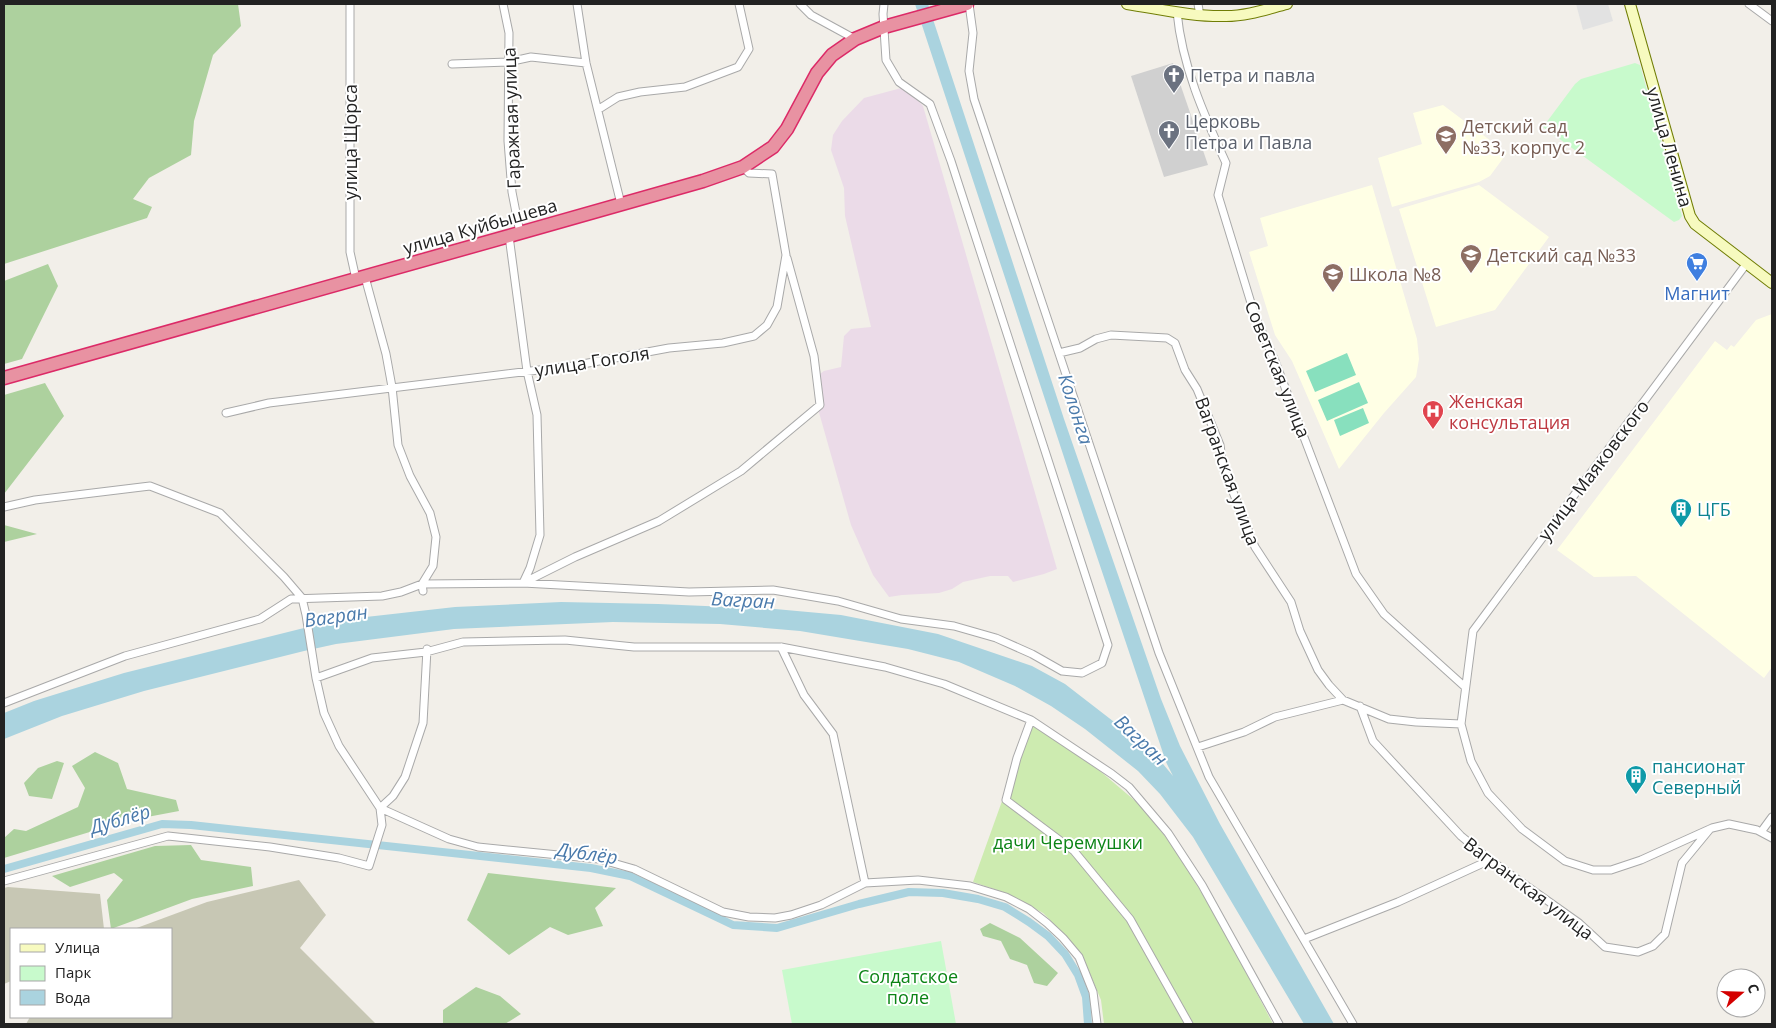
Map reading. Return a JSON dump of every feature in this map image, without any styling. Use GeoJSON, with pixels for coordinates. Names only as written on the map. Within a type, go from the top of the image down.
{"type":"FeatureCollection","features":[{"type":"Feature","properties":{"kind":"highway","name":"улица Куйбышева"},"geometry":{"type":"LineString","coordinates":[[5,377],[515,235],[703,181],[743,167],[773,147],[787,129],[817,73],[832,55],[855,39],[884,27],[968,4]]}},
{"type":"Feature","properties":{"kind":"main road"},"geometry":{"type":"LineString","coordinates":[[1127,4],[1200,16],[1245,14],[1286,4]]}},
{"type":"Feature","properties":{"kind":"main road","name":"улица Ленина"},"geometry":{"type":"LineString","coordinates":[[1630,4],[1690,216],[1694,224],[1772,283]]}},
{"type":"Feature","properties":{"kind":"street","name":"улица Щорса"},"geometry":{"type":"LineString","coordinates":[[350,4],[350,252],[386,354],[398,444],[410,476],[430,513],[436,537],[433,566],[423,588]]}},
{"type":"Feature","properties":{"kind":"street","name":"Гаражная улица"},"geometry":{"type":"LineString","coordinates":[[503,4],[509,33],[508,141],[515,235],[527,371],[537,415],[540,535],[530,568],[523,583]]}},
{"type":"Feature","properties":{"kind":"street"},"geometry":{"type":"LineString","coordinates":[[577,4],[586,62],[621,204]]}},
{"type":"Feature","properties":{"kind":"street"},"geometry":{"type":"LineString","coordinates":[[599,109],[618,97],[640,92],[685,87],[738,67],[749,49],[739,4]]}},
{"type":"Feature","properties":{"kind":"street"},"geometry":{"type":"LineString","coordinates":[[800,4],[811,14],[855,39]]}},
{"type":"Feature","properties":{"kind":"street"},"geometry":{"type":"LineString","coordinates":[[4,703],[125,656],[260,619],[291,599],[382,596],[423,588],[523,583],[690,592],[773,590],[838,601],[901,618],[954,626],[996,638],[1032,654],[1062,671],[1082,673],[1102,663],[1108,645],[951,161],[930,104],[899,82],[886,60],[884,4]]}},
{"type":"Feature","properties":{"kind":"street"},"geometry":{"type":"LineString","coordinates":[[968,4],[973,33],[969,71],[974,99],[1159,653],[1209,777],[1353,1024]]}},
{"type":"Feature","properties":{"kind":"street"},"geometry":{"type":"LineString","coordinates":[[1198,4],[1200,16]]}},
{"type":"Feature","properties":{"kind":"street"},"geometry":{"type":"LineString","coordinates":[[1749,4],[1772,21]]}},
{"type":"Feature","properties":{"kind":"street","name":"Советская улица"},"geometry":{"type":"LineString","coordinates":[[1177,12],[1182,46],[1200,106],[1226,163],[1218,194],[1254,316],[1275,361],[1356,574],[1384,614],[1465,687]]}},
{"type":"Feature","properties":{"kind":"street"},"geometry":{"type":"LineString","coordinates":[[452,64],[508,62],[531,57],[586,62]]}},
{"type":"Feature","properties":{"kind":"street","name":"улица Гоголя"},"geometry":{"type":"LineString","coordinates":[[226,413],[269,403],[572,366],[669,348],[723,343],[754,336],[767,325],[777,308],[786,255],[772,174],[749,173],[743,167]]}},
{"type":"Feature","properties":{"kind":"street"},"geometry":{"type":"LineString","coordinates":[[523,583],[575,557],[659,521],[741,472],[820,405],[814,356],[786,255]]}},
{"type":"Feature","properties":{"kind":"street","name":"улица Маяковского"},"geometry":{"type":"LineString","coordinates":[[1747,263],[1473,631],[1461,724],[1470,761],[1488,793],[1522,829],[1565,861],[1593,870],[1611,870],[1641,860],[1712,828],[1730,824],[1761,832],[1772,838]]}},
{"type":"Feature","properties":{"kind":"street","name":"Вагранская улица"},"geometry":{"type":"LineString","coordinates":[[1059,353],[1080,348],[1096,339],[1111,335],[1167,338],[1175,344],[1185,370],[1200,396],[1220,445],[1223,466],[1255,547],[1291,602],[1300,631],[1318,670],[1343,700]]}},
{"type":"Feature","properties":{"kind":"street"},"geometry":{"type":"LineString","coordinates":[[4,507],[35,500],[150,486],[220,513],[284,577],[302,598],[324,713],[339,746],[380,808],[382,825],[369,866],[339,858],[270,847],[168,836],[4,880]]}},
{"type":"Feature","properties":{"kind":"street"},"geometry":{"type":"LineString","coordinates":[[316,678],[372,658],[427,650],[463,642],[565,640],[634,647],[781,647],[885,667],[944,684],[1032,720],[1112,774],[1128,788],[1168,833],[1202,885],[1279,1024]]}},
{"type":"Feature","properties":{"kind":"street"},"geometry":{"type":"LineString","coordinates":[[781,647],[804,695],[833,734],[865,883]]}},
{"type":"Feature","properties":{"kind":"street"},"geometry":{"type":"LineString","coordinates":[[380,808],[393,796],[405,777],[423,723],[427,650]]}},
{"type":"Feature","properties":{"kind":"street"},"geometry":{"type":"LineString","coordinates":[[1198,748],[1244,732],[1275,717],[1343,700],[1389,718],[1416,722],[1461,724]]}},
{"type":"Feature","properties":{"kind":"street","name":"Вагранская улица"},"geometry":{"type":"LineString","coordinates":[[1360,706],[1373,742],[1461,836],[1490,860],[1580,923],[1605,947],[1638,952],[1653,946],[1665,934],[1682,863],[1712,828]]}},
{"type":"Feature","properties":{"kind":"street"},"geometry":{"type":"LineString","coordinates":[[1032,720],[1017,758],[1006,800],[1074,851],[1130,919],[1189,1024]]}},
{"type":"Feature","properties":{"kind":"street"},"geometry":{"type":"LineString","coordinates":[[380,808],[449,839],[478,847],[598,859],[634,869],[723,912],[749,917],[775,918],[791,915],[821,905],[865,883],[918,880],[970,886],[1006,897],[1029,909],[1047,923],[1079,957],[1093,992],[1097,1024]]}},
{"type":"Feature","properties":{"kind":"street"},"geometry":{"type":"LineString","coordinates":[[1761,832],[1772,817]]}},
{"type":"Feature","properties":{"kind":"street"},"geometry":{"type":"LineString","coordinates":[[1304,939],[1398,902],[1490,860]]}},
{"type":"Feature","properties":{"kind":"shaded area"},"geometry":{"type":"Polygon","coordinates":[[[1576,4],[1608,4],[1613,21],[1583,30],[1576,4]]]}},
{"type":"Feature","properties":{"kind":"shaded area"},"geometry":{"type":"Polygon","coordinates":[[[1173,63],[1208,165],[1164,177],[1131,76],[1173,63]]]}},
{"type":"Feature","properties":{"kind":"shaded area"},"geometry":{"type":"Polygon","coordinates":[[[905,87],[923,106],[1057,569],[1013,582],[1008,576],[990,576],[963,582],[952,589],[939,593],[889,597],[873,575],[851,525],[816,402],[813,379],[824,371],[841,367],[844,336],[851,329],[871,327],[845,216],[844,188],[831,150],[833,135],[842,121],[864,98],[905,87]]]}},
{"type":"Feature","properties":{"kind":"shaded area","name":"Детский сад №33, корпус 2"},"geometry":{"type":"Polygon","coordinates":[[[1443,105],[1507,153],[1490,176],[1479,182],[1392,207],[1378,158],[1422,144],[1413,113],[1443,105]]]}},
{"type":"Feature","properties":{"kind":"shaded area","name":"Школа №8"},"geometry":{"type":"Polygon","coordinates":[[[1372,185],[1417,339],[1419,359],[1416,377],[1339,469],[1292,361],[1275,335],[1249,252],[1268,246],[1260,218],[1372,185]]]}},
{"type":"Feature","properties":{"kind":"shaded area","name":"Детский сад №33"},"geometry":{"type":"Polygon","coordinates":[[[1479,185],[1549,237],[1495,310],[1436,327],[1399,209],[1479,185]]]}},
{"type":"Feature","properties":{"kind":"shaded area"},"geometry":{"type":"Polygon","coordinates":[[[1772,314],[1772,667],[1764,678],[1636,576],[1594,577],[1557,550],[1715,341],[1727,350],[1731,345],[1734,347],[1756,320],[1772,314]]]}},
{"type":"Feature","properties":{"kind":"shaded area"},"geometry":{"type":"Polygon","coordinates":[[[299,880],[326,915],[300,948],[376,1024],[26,1024],[29,1018],[172,1018],[172,928],[137,928],[207,902],[299,880]]]}},
{"type":"Feature","properties":{"kind":"shaded area"},"geometry":{"type":"Polygon","coordinates":[[[4,888],[100,894],[104,928],[10,928],[10,981],[4,984],[4,888]]]}},
{"type":"Feature","properties":{"kind":"green space"},"geometry":{"type":"Polygon","coordinates":[[[4,4],[238,4],[241,26],[213,55],[194,121],[191,155],[149,178],[133,199],[152,207],[147,218],[4,264],[4,4]]]}},
{"type":"Feature","properties":{"kind":"green space"},"geometry":{"type":"Polygon","coordinates":[[[1635,63],[1640,65],[1682,216],[1674,222],[1543,127],[1575,84],[1581,79],[1635,63]]]}},
{"type":"Feature","properties":{"kind":"green space"},"geometry":{"type":"Polygon","coordinates":[[[48,264],[58,286],[22,359],[4,364],[4,281],[48,264]]]}},
{"type":"Feature","properties":{"kind":"green space"},"geometry":{"type":"Polygon","coordinates":[[[1347,353],[1356,375],[1315,392],[1306,371],[1347,353]]]}},
{"type":"Feature","properties":{"kind":"green space"},"geometry":{"type":"Polygon","coordinates":[[[1359,382],[1368,403],[1327,421],[1318,400],[1359,382]]]}},
{"type":"Feature","properties":{"kind":"green space"},"geometry":{"type":"Polygon","coordinates":[[[45,383],[64,416],[4,494],[4,395],[45,383]]]}},
{"type":"Feature","properties":{"kind":"green space"},"geometry":{"type":"Polygon","coordinates":[[[1363,408],[1369,423],[1340,436],[1334,420],[1363,408]]]}},
{"type":"Feature","properties":{"kind":"green space"},"geometry":{"type":"Polygon","coordinates":[[[4,525],[37,534],[4,542],[4,525]]]}},
{"type":"Feature","properties":{"kind":"green space","name":"дачи Черемушки"},"geometry":{"type":"Polygon","coordinates":[[[1030,723],[1100,771],[1140,805],[1175,849],[1221,925],[1273,1024],[1104,1024],[1101,1000],[1085,962],[1065,935],[1043,913],[1006,893],[973,882],[1030,723]]]}},
{"type":"Feature","properties":{"kind":"green space"},"geometry":{"type":"Polygon","coordinates":[[[95,752],[118,763],[127,789],[176,800],[179,811],[126,821],[4,858],[4,838],[14,829],[26,831],[78,807],[85,788],[72,766],[95,752]]]}},
{"type":"Feature","properties":{"kind":"green space"},"geometry":{"type":"Polygon","coordinates":[[[57,761],[64,763],[52,799],[29,796],[24,783],[38,768],[57,761]]]}},
{"type":"Feature","properties":{"kind":"green space"},"geometry":{"type":"Polygon","coordinates":[[[191,845],[201,860],[251,867],[253,886],[192,899],[111,928],[107,900],[123,880],[114,873],[70,887],[52,876],[155,846],[191,845]]]}},
{"type":"Feature","properties":{"kind":"green space"},"geometry":{"type":"Polygon","coordinates":[[[488,873],[616,888],[595,908],[603,926],[568,935],[550,927],[509,955],[467,920],[488,873]]]}},
{"type":"Feature","properties":{"kind":"green space"},"geometry":{"type":"Polygon","coordinates":[[[990,923],[1020,938],[1058,973],[1047,986],[1034,983],[1027,965],[1010,959],[1001,941],[983,936],[980,929],[990,923]]]}},
{"type":"Feature","properties":{"kind":"green space","name":"Солдатское поле"},"geometry":{"type":"Polygon","coordinates":[[[941,941],[956,1024],[792,1024],[782,970],[941,941]]]}},
{"type":"Feature","properties":{"kind":"green space"},"geometry":{"type":"Polygon","coordinates":[[[476,987],[500,996],[521,1014],[505,1024],[443,1024],[443,1010],[476,987]]]}},
{"type":"Feature","properties":{"kind":"water"},"geometry":{"type":"Polygon","coordinates":[[[915,4],[928,4],[1064,419],[1161,699],[1180,746],[1220,824],[1334,1024],[1304,1024],[1193,837],[1160,794],[1138,771],[1085,729],[1051,706],[1015,686],[959,662],[908,649],[800,631],[720,624],[613,622],[454,629],[336,644],[304,651],[144,691],[62,716],[4,739],[4,713],[34,701],[124,673],[316,625],[357,618],[455,607],[561,602],[658,604],[775,609],[841,615],[938,634],[1032,666],[1065,684],[1153,752],[1173,776],[1166,762],[1085,521],[915,4]]]}},
{"type":"Feature","properties":{"kind":"waterway","name":"Дублёр"},"geometry":{"type":"LineString","coordinates":[[4,869],[162,824],[191,825],[591,868],[630,876],[733,925],[777,928],[859,904],[909,892],[943,893],[978,899],[1005,907],[1048,936],[1065,954],[1078,975],[1086,997],[1088,1024]]}},
{"type":"Feature","properties":{"kind":"place","name":"Петра и павла"},"geometry":{"type":"Point","coordinates":[1174,94]}},
{"type":"Feature","properties":{"kind":"place","name":"Церковь Петра и Павла"},"geometry":{"type":"Point","coordinates":[1169,150]}},
{"type":"Feature","properties":{"kind":"place","name":"Детский сад №33, корпус 2"},"geometry":{"type":"Point","coordinates":[1446,155]}},
{"type":"Feature","properties":{"kind":"place","name":"Детский сад №33"},"geometry":{"type":"Point","coordinates":[1471,274]}},
{"type":"Feature","properties":{"kind":"place","name":"Магнит"},"geometry":{"type":"Point","coordinates":[1697,282]}},
{"type":"Feature","properties":{"kind":"place","name":"Школа №8"},"geometry":{"type":"Point","coordinates":[1333,293]}},
{"type":"Feature","properties":{"kind":"place","name":"Женская консультация"},"geometry":{"type":"Point","coordinates":[1433,430]}},
{"type":"Feature","properties":{"kind":"place","name":"ЦГБ"},"geometry":{"type":"Point","coordinates":[1681,528]}},
{"type":"Feature","properties":{"kind":"place","name":"пансионат Северный"},"geometry":{"type":"Point","coordinates":[1636,795]}},
{"type":"Feature","properties":{"kind":"water label","name":"Колонга"},"geometry":{"type":"Point","coordinates":[1076,409]}},
{"type":"Feature","properties":{"kind":"water label","name":"Вагран"},"geometry":{"type":"Point","coordinates":[743,600]}},
{"type":"Feature","properties":{"kind":"water label","name":"Вагран"},"geometry":{"type":"Point","coordinates":[336,616]}},
{"type":"Feature","properties":{"kind":"water label","name":"Вагран"},"geometry":{"type":"Point","coordinates":[1141,740]}}]}
